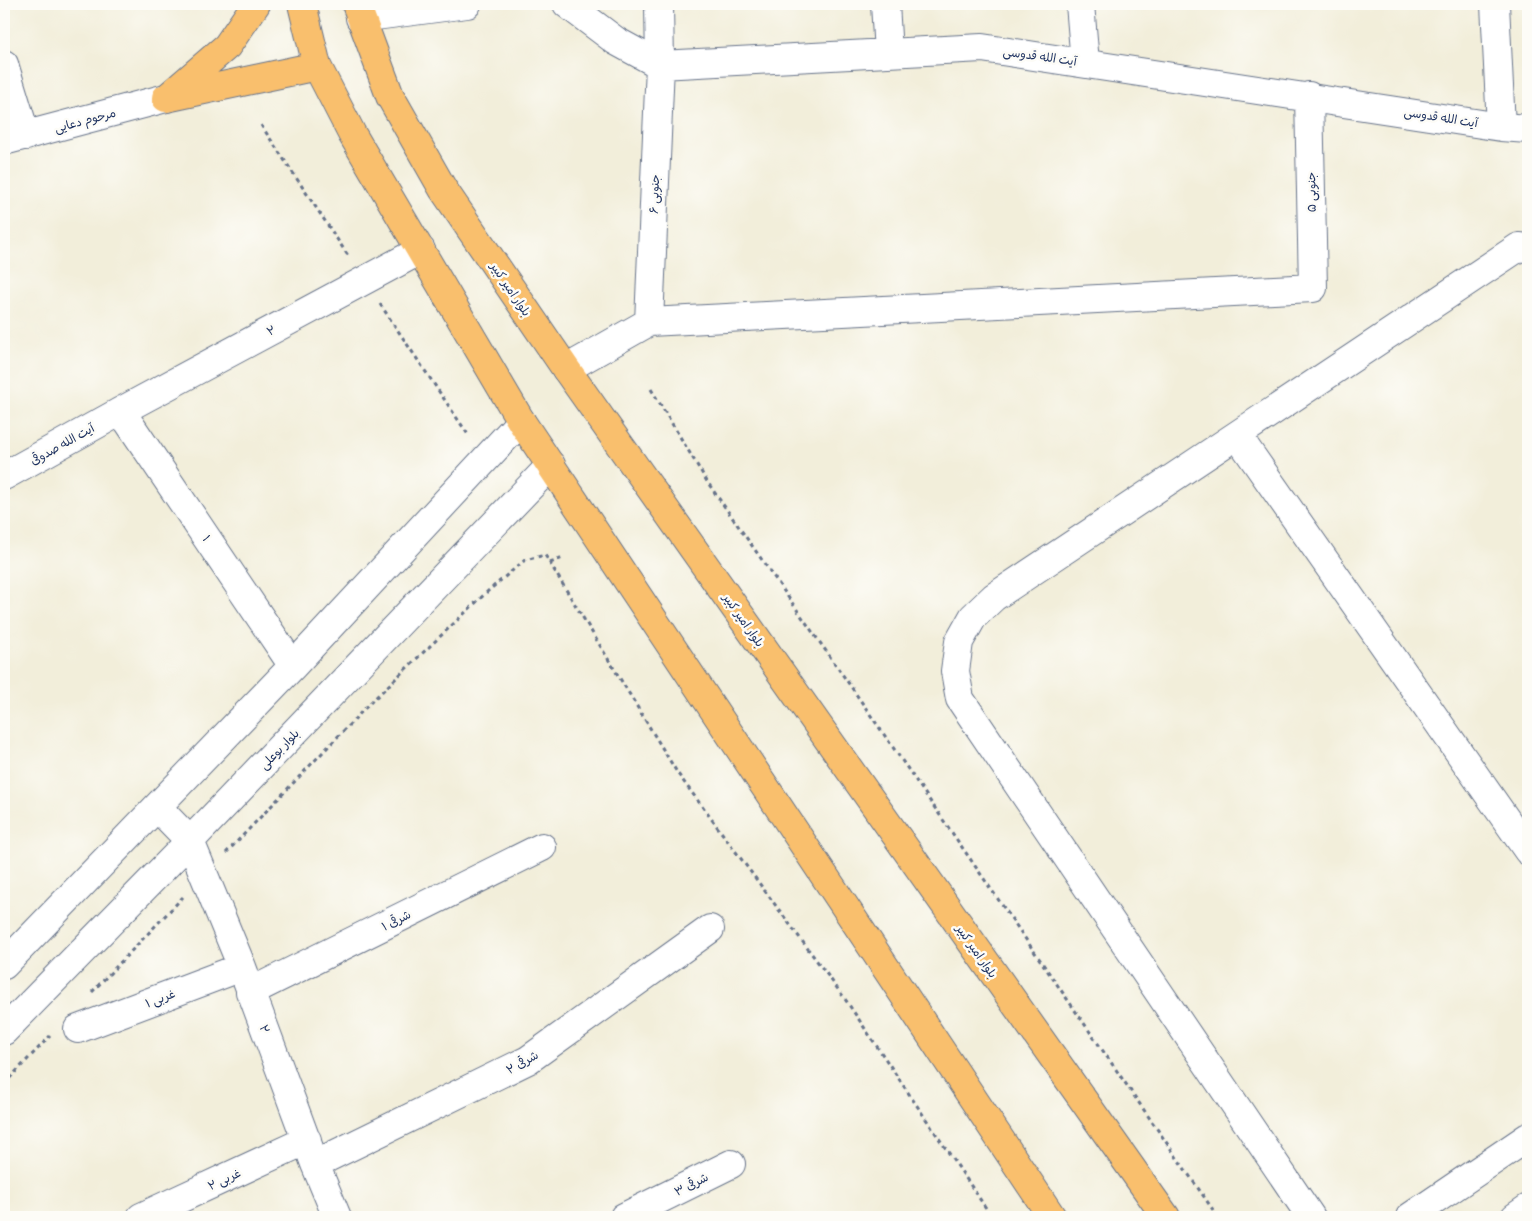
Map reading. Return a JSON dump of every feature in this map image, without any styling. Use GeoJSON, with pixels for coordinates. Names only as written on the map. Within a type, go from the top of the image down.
{"type":"FeatureCollection","features":[{"type":"Feature","properties":{"kind":"main road"},"geometry":{"type":"LineString","coordinates":[[166,98],[226,46],[256,4]]}},
{"type":"Feature","properties":{"kind":"main road"},"geometry":{"type":"LineString","coordinates":[[302,4],[317,66],[352,134],[521,421],[1052,1217]]}},
{"type":"Feature","properties":{"kind":"main road","name":"بلوار امیر کبیر"},"geometry":{"type":"LineString","coordinates":[[358,11],[390,96],[443,189],[566,369],[1166,1217]]}},
{"type":"Feature","properties":{"kind":"main road"},"geometry":{"type":"LineString","coordinates":[[166,98],[317,66]]}},
{"type":"Feature","properties":{"kind":"street"},"geometry":{"type":"LineString","coordinates":[[358,11],[468,4]]}},
{"type":"Feature","properties":{"kind":"street"},"geometry":{"type":"LineString","coordinates":[[567,4],[616,42],[660,65]]}},
{"type":"Feature","properties":{"kind":"street","name":"۶ جنوبی"},"geometry":{"type":"LineString","coordinates":[[649,322],[660,65],[659,4]]}},
{"type":"Feature","properties":{"kind":"street"},"geometry":{"type":"LineString","coordinates":[[885,4],[888,53]]}},
{"type":"Feature","properties":{"kind":"street"},"geometry":{"type":"LineString","coordinates":[[1080,4],[1085,63]]}},
{"type":"Feature","properties":{"kind":"street"},"geometry":{"type":"LineString","coordinates":[[1495,4],[1501,126]]}},
{"type":"Feature","properties":{"kind":"street","name":"آیت الله قدوسی"},"geometry":{"type":"LineString","coordinates":[[660,65],[982,48],[1528,129]]}},
{"type":"Feature","properties":{"kind":"street"},"geometry":{"type":"LineString","coordinates":[[4,64],[15,138]]}},
{"type":"Feature","properties":{"kind":"street","name":"۵ جنوبی"},"geometry":{"type":"LineString","coordinates":[[649,322],[1313,288],[1309,96]]}},
{"type":"Feature","properties":{"kind":"street","name":"مرحوم دعایی"},"geometry":{"type":"LineString","coordinates":[[15,138],[166,98]]}},
{"type":"Feature","properties":{"kind":"street"},"geometry":{"type":"LineString","coordinates":[[1311,1217],[960,699],[955,671],[959,642],[973,617],[994,597],[1520,247],[1528,248]]}},
{"type":"Feature","properties":{"kind":"street","name":"۲"},"geometry":{"type":"LineString","coordinates":[[121,411],[420,250]]}},
{"type":"Feature","properties":{"kind":"street"},"geometry":{"type":"LineString","coordinates":[[566,369],[649,322]]}},
{"type":"Feature","properties":{"kind":"street","name":"آیت الله صدوقی"},"geometry":{"type":"LineString","coordinates":[[4,476],[121,411]]}},
{"type":"Feature","properties":{"kind":"street","name":"۱"},"geometry":{"type":"LineString","coordinates":[[121,411],[293,666]]}},
{"type":"Feature","properties":{"kind":"street"},"geometry":{"type":"LineString","coordinates":[[4,965],[293,666],[521,421]]}},
{"type":"Feature","properties":{"kind":"street"},"geometry":{"type":"LineString","coordinates":[[1237,435],[1528,851]]}},
{"type":"Feature","properties":{"kind":"street","name":"بلوار بوعلی"},"geometry":{"type":"LineString","coordinates":[[4,1031],[190,842],[551,465]]}},
{"type":"Feature","properties":{"kind":"street"},"geometry":{"type":"LineString","coordinates":[[156,807],[190,842]]}},
{"type":"Feature","properties":{"kind":"street","name":"۲"},"geometry":{"type":"LineString","coordinates":[[190,842],[242,967],[337,1217]]}},
{"type":"Feature","properties":{"kind":"street","name":"شرقی ۱"},"geometry":{"type":"LineString","coordinates":[[250,992],[542,847]]}},
{"type":"Feature","properties":{"kind":"street","name":"شرقی ۲"},"geometry":{"type":"LineString","coordinates":[[311,1152],[528,1060],[710,929]]}},
{"type":"Feature","properties":{"kind":"street","name":"غربی ۱"},"geometry":{"type":"LineString","coordinates":[[67,1029],[242,967]]}},
{"type":"Feature","properties":{"kind":"street"},"geometry":{"type":"LineString","coordinates":[[1410,1217],[1528,1137]]}},
{"type":"Feature","properties":{"kind":"street","name":"غربی ۲"},"geometry":{"type":"LineString","coordinates":[[141,1217],[311,1152]]}},
{"type":"Feature","properties":{"kind":"street","name":"شرقی ۳"},"geometry":{"type":"LineString","coordinates":[[624,1217],[731,1164]]}},
{"type":"Feature","properties":{"kind":"street"},"geometry":{"type":"LineString","coordinates":[[1515,1217],[1528,1208]]}},
{"type":"Feature","properties":{"kind":"path"},"geometry":{"type":"LineString","coordinates":[[261,125],[380,304]]}},
{"type":"Feature","properties":{"kind":"path"},"geometry":{"type":"LineString","coordinates":[[651,389],[708,483],[1218,1217]]}},
{"type":"Feature","properties":{"kind":"path"},"geometry":{"type":"LineString","coordinates":[[87,997],[372,701],[488,591],[525,560],[545,555],[678,774],[843,996],[992,1217]]}},
{"type":"Feature","properties":{"kind":"path"},"geometry":{"type":"LineString","coordinates":[[550,563],[563,558]]}},
{"type":"Feature","properties":{"kind":"path"},"geometry":{"type":"LineString","coordinates":[[4,1084],[67,1029]]}}]}
